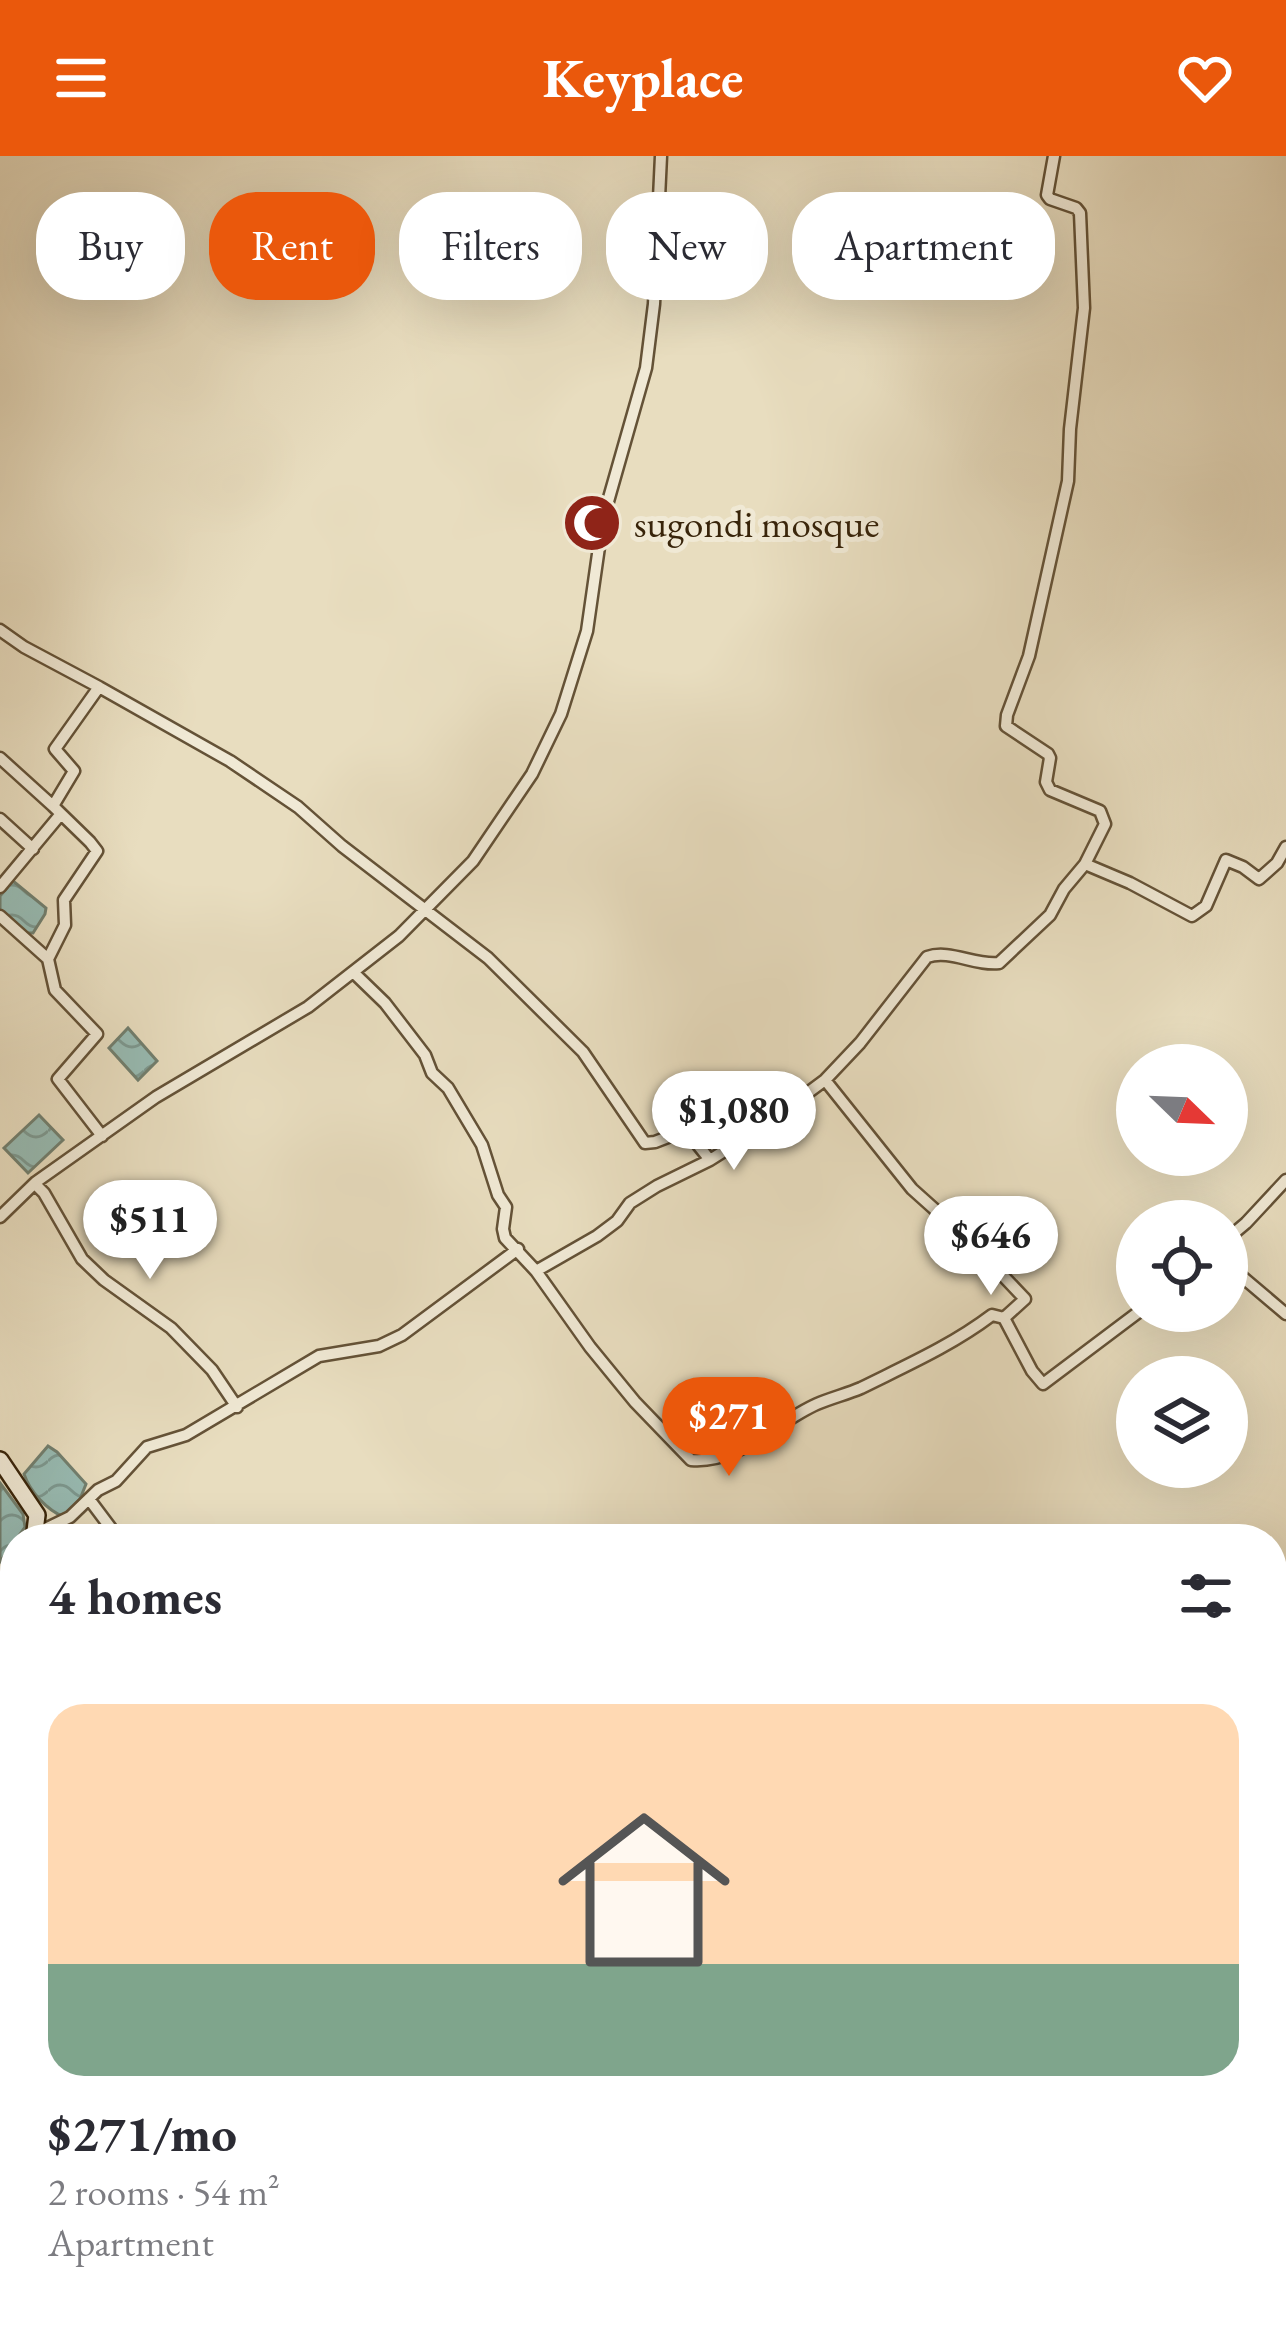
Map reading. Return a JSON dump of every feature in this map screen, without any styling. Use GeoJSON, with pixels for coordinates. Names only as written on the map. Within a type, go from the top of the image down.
{"type":"FeatureCollection","features":[{"type":"Feature","properties":{"kind":"street"},"geometry":{"type":"LineString","coordinates":[[0,1217],[35,1184],[156,1097],[308,1006],[353,972],[426,911],[473,861],[532,773],[561,714],[581,651],[598,572],[603,519],[646,368],[661,156]]}},
{"type":"Feature","properties":{"kind":"street"},"geometry":{"type":"LineString","coordinates":[[536,1271],[597,1236],[630,1203],[710,1160],[825,1081],[933,953],[999,963],[1050,915],[1105,824],[1100,811],[1050,790],[1048,754],[1006,726],[1029,656],[1061,524],[1084,308],[1080,214],[1048,198],[1054,156]]}},
{"type":"Feature","properties":{"kind":"street"},"geometry":{"type":"LineString","coordinates":[[0,630],[230,760],[298,807],[488,958],[584,1052],[645,1143],[686,1130],[710,1160]]}},
{"type":"Feature","properties":{"kind":"street"},"geometry":{"type":"LineString","coordinates":[[0,887],[57,810],[74,771],[55,751],[56,746],[99,687]]}},
{"type":"Feature","properties":{"kind":"street"},"geometry":{"type":"LineString","coordinates":[[0,758],[97,851],[64,900],[65,925],[48,958]]}},
{"type":"Feature","properties":{"kind":"street"},"geometry":{"type":"LineString","coordinates":[[0,819],[32,849]]}},
{"type":"Feature","properties":{"kind":"street"},"geometry":{"type":"LineString","coordinates":[[1085,864],[1192,916],[1206,906],[1226,860],[1259,879],[1286,847]]}},
{"type":"Feature","properties":{"kind":"street"},"geometry":{"type":"LineString","coordinates":[[0,916],[48,958],[55,990],[97,1034],[58,1079],[102,1136]]}},
{"type":"Feature","properties":{"kind":"street"},"geometry":{"type":"LineString","coordinates":[[353,972],[385,1003],[425,1055],[482,1145],[506,1207],[505,1238],[536,1271],[635,1402],[691,1460],[710,1462],[815,1405],[859,1389],[958,1340],[992,1316],[1004,1318]]}},
{"type":"Feature","properties":{"kind":"street"},"geometry":{"type":"LineString","coordinates":[[825,1081],[912,1190],[1025,1299],[1004,1318]]}},
{"type":"Feature","properties":{"kind":"street"},"geometry":{"type":"LineString","coordinates":[[1248,1221],[1286,1180]]}},
{"type":"Feature","properties":{"kind":"street"},"geometry":{"type":"LineString","coordinates":[[35,1184],[82,1259],[171,1328],[212,1370],[237,1407]]}},
{"type":"Feature","properties":{"kind":"street"},"geometry":{"type":"LineString","coordinates":[[58,1524],[116,1481],[147,1447],[186,1435],[319,1356],[379,1346],[402,1335],[518,1249]]}},
{"type":"Feature","properties":{"kind":"street"},"geometry":{"type":"LineString","coordinates":[[1248,1282],[1286,1314]]}},
{"type":"Feature","properties":{"kind":"street"},"geometry":{"type":"LineString","coordinates":[[1004,1318],[1043,1384],[1116,1329]]}},
{"type":"Feature","properties":{"kind":"street"},"geometry":{"type":"LineString","coordinates":[[0,1460],[38,1515],[37,1524]]}},
{"type":"Feature","properties":{"kind":"street"},"geometry":{"type":"LineString","coordinates":[[89,1498],[108,1524]]}},
{"type":"Feature","properties":{"kind":"water"},"geometry":{"type":"Polygon","coordinates":[[[13,881],[46,908],[33,933],[0,913],[0,896],[13,881]]]}},
{"type":"Feature","properties":{"kind":"water"},"geometry":{"type":"Polygon","coordinates":[[[128,1028],[157,1061],[138,1080],[109,1048],[128,1028]]]}},
{"type":"Feature","properties":{"kind":"water"},"geometry":{"type":"Polygon","coordinates":[[[39,1115],[63,1140],[28,1173],[4,1148],[39,1115]]]}},
{"type":"Feature","properties":{"kind":"water"},"geometry":{"type":"Polygon","coordinates":[[[48,1446],[86,1484],[64,1517],[40,1500],[24,1474],[48,1446]]]}},
{"type":"Feature","properties":{"kind":"water"},"geometry":{"type":"Polygon","coordinates":[[[0,1483],[23,1514],[25,1524],[0,1524],[0,1483]]]}},
{"type":"Feature","properties":{"kind":"place","name":"sugondi mosque"},"geometry":{"type":"Point","coordinates":[592,523]}}]}
